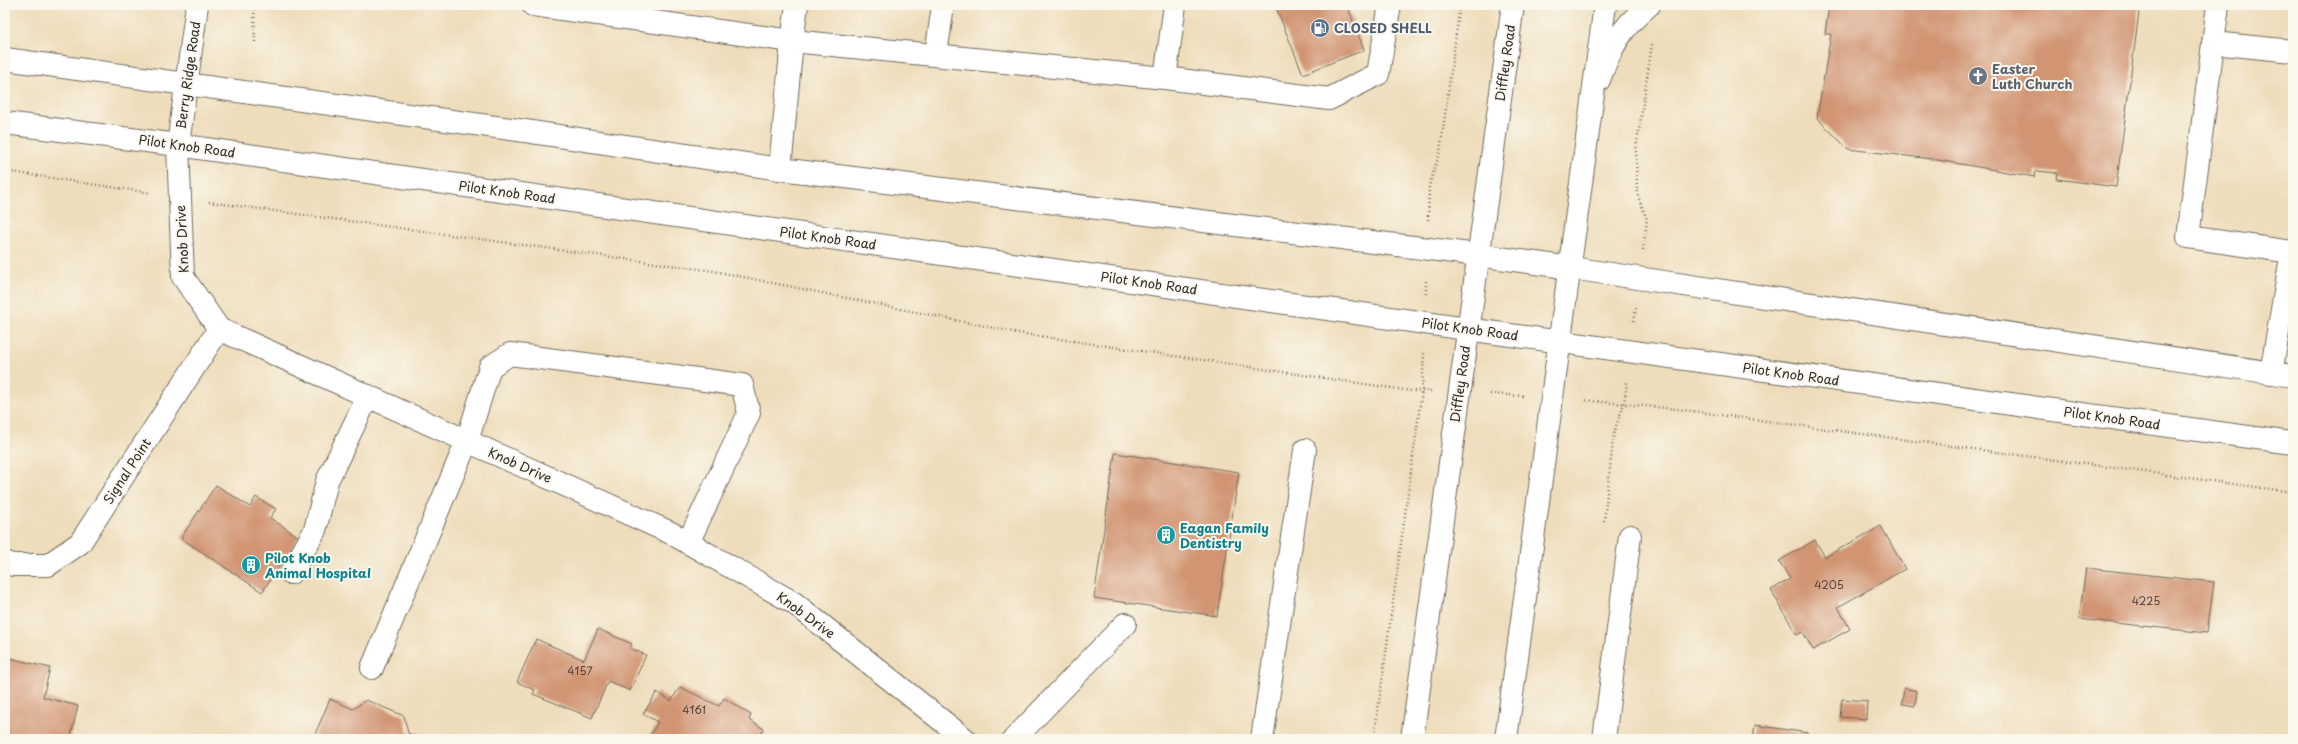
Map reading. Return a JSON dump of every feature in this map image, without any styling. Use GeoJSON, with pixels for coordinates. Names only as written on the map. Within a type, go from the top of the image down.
{"type":"FeatureCollection","features":[{"type":"Feature","properties":{"kind":"main road","name":"Berry Ridge Road"},"geometry":{"type":"LineString","coordinates":[[178,145],[197,5]]}},
{"type":"Feature","properties":{"kind":"main road"},"geometry":{"type":"LineString","coordinates":[[532,5],[792,41],[1165,78],[1329,99],[1378,74],[1390,5]]}},
{"type":"Feature","properties":{"kind":"main road"},"geometry":{"type":"LineString","coordinates":[[780,169],[792,41],[797,5]]}},
{"type":"Feature","properties":{"kind":"main road"},"geometry":{"type":"LineString","coordinates":[[936,55],[943,5]]}},
{"type":"Feature","properties":{"kind":"main road"},"geometry":{"type":"LineString","coordinates":[[1165,78],[1175,5]]}},
{"type":"Feature","properties":{"kind":"main road","name":"Diffley Road"},"geometry":{"type":"LineString","coordinates":[[1412,739],[1458,392],[1513,5]]}},
{"type":"Feature","properties":{"kind":"main road"},"geometry":{"type":"LineString","coordinates":[[1506,739],[1571,268],[1605,5]]}},
{"type":"Feature","properties":{"kind":"main road"},"geometry":{"type":"LineString","coordinates":[[1594,93],[1614,42],[1633,18],[1649,5]]}},
{"type":"Feature","properties":{"kind":"main road"},"geometry":{"type":"LineString","coordinates":[[2218,5],[2188,237],[2292,248],[2271,373]]}},
{"type":"Feature","properties":{"kind":"main road"},"geometry":{"type":"LineString","coordinates":[[2213,43],[2293,51]]}},
{"type":"Feature","properties":{"kind":"main road"},"geometry":{"type":"LineString","coordinates":[[5,59],[187,83],[780,169],[1478,255],[2293,376]]}},
{"type":"Feature","properties":{"kind":"main road","name":"Pilot Knob Road"},"geometry":{"type":"LineString","coordinates":[[5,123],[178,145],[1467,329],[2293,443]]}},
{"type":"Feature","properties":{"kind":"main road","name":"Knob Drive"},"geometry":{"type":"LineString","coordinates":[[178,145],[183,277],[219,329],[671,533],[794,603],[965,739]]}},
{"type":"Feature","properties":{"kind":"main road","name":"Signal Point"},"geometry":{"type":"LineString","coordinates":[[5,562],[13,565],[48,565],[80,543],[219,329]]}},
{"type":"Feature","properties":{"kind":"main road"},"geometry":{"type":"LineString","coordinates":[[372,668],[468,442],[490,367],[510,354],[742,385],[749,412],[688,543]]}},
{"type":"Feature","properties":{"kind":"main road"},"geometry":{"type":"LineString","coordinates":[[291,573],[315,530],[327,481],[368,396]]}},
{"type":"Feature","properties":{"kind":"main road"},"geometry":{"type":"LineString","coordinates":[[1262,739],[1305,450]]}},
{"type":"Feature","properties":{"kind":"main road"},"geometry":{"type":"LineString","coordinates":[[1604,739],[1630,536]]}},
{"type":"Feature","properties":{"kind":"main road"},"geometry":{"type":"LineString","coordinates":[[1014,739],[1125,624]]}},
{"type":"Feature","properties":{"kind":"path"},"geometry":{"type":"LineString","coordinates":[[254,5],[255,43]]}},
{"type":"Feature","properties":{"kind":"path"},"geometry":{"type":"LineString","coordinates":[[1374,739],[1422,391],[1426,323],[1430,186],[1440,152],[1460,5]]}},
{"type":"Feature","properties":{"kind":"path"},"geometry":{"type":"LineString","coordinates":[[5,171],[180,198],[714,271],[1019,333],[1260,370],[1422,391],[1553,397],[1685,410],[2293,492]]}},
{"type":"Feature","properties":{"kind":"building","name":"CLOSED SHELL"},"geometry":{"type":"Polygon","coordinates":[[[1275,5],[1347,5],[1364,50],[1303,74],[1275,5]]]}},
{"type":"Feature","properties":{"kind":"building","name":"Easter Luth Church"},"geometry":{"type":"Polygon","coordinates":[[[1829,5],[1936,5],[1970,9],[1976,5],[2140,5],[2116,187],[2057,179],[2058,173],[2036,171],[2035,177],[1932,159],[1848,149],[1817,118],[1831,34],[1825,34],[1829,5]]]}},
{"type":"Feature","properties":{"kind":"building"},"geometry":{"type":"Polygon","coordinates":[[[5,401],[9,401],[6,422],[5,422],[5,401]]]}},
{"type":"Feature","properties":{"kind":"building","name":"Eagan Family Dentistry"},"geometry":{"type":"Polygon","coordinates":[[[1115,453],[1239,472],[1217,616],[1094,598],[1115,453]]]}},
{"type":"Feature","properties":{"kind":"building","name":"Pilot Knob Animal Hospital"},"geometry":{"type":"Polygon","coordinates":[[[216,485],[250,507],[256,497],[276,509],[270,518],[299,537],[262,592],[181,538],[216,485]]]}},
{"type":"Feature","properties":{"kind":"building"},"geometry":{"type":"Polygon","coordinates":[[[1881,526],[1905,569],[1838,607],[1850,629],[1813,650],[1803,632],[1797,635],[1771,590],[1790,579],[1779,561],[1815,540],[1825,557],[1881,526]]]}},
{"type":"Feature","properties":{"kind":"building"},"geometry":{"type":"Polygon","coordinates":[[[2086,568],[2214,582],[2207,633],[2079,619],[2086,568]]]}},
{"type":"Feature","properties":{"kind":"building"},"geometry":{"type":"Polygon","coordinates":[[[598,629],[632,644],[630,648],[646,655],[630,691],[608,681],[592,718],[533,694],[535,690],[517,682],[536,639],[584,660],[598,629]]]}},
{"type":"Feature","properties":{"kind":"building"},"geometry":{"type":"Polygon","coordinates":[[[6,657],[50,668],[43,697],[78,706],[70,739],[5,739],[6,657]]]}},
{"type":"Feature","properties":{"kind":"building"},"geometry":{"type":"Polygon","coordinates":[[[680,687],[719,706],[724,698],[751,715],[749,720],[764,729],[757,739],[648,739],[658,722],[643,714],[657,692],[671,701],[680,687]]]}},
{"type":"Feature","properties":{"kind":"building"},"geometry":{"type":"Polygon","coordinates":[[[1904,688],[1917,691],[1915,706],[1902,704],[1904,688]]]}},
{"type":"Feature","properties":{"kind":"building"},"geometry":{"type":"Polygon","coordinates":[[[330,699],[353,709],[366,700],[404,716],[408,733],[422,739],[313,739],[330,699]]]}},
{"type":"Feature","properties":{"kind":"building"},"geometry":{"type":"Polygon","coordinates":[[[1842,699],[1867,701],[1866,719],[1840,717],[1842,699]]]}},
{"type":"Feature","properties":{"kind":"building"},"geometry":{"type":"Polygon","coordinates":[[[1755,725],[1808,733],[1807,739],[1753,739],[1755,725]]]}},
{"type":"Feature","properties":{"kind":"place","name":"CLOSED SHELL"},"geometry":{"type":"Point","coordinates":[1320,28]}},
{"type":"Feature","properties":{"kind":"place","name":"Easter Luth Church"},"geometry":{"type":"Point","coordinates":[1978,76]}},
{"type":"Feature","properties":{"kind":"place","name":"Eagan Family Dentistry"},"geometry":{"type":"Point","coordinates":[1166,535]}},
{"type":"Feature","properties":{"kind":"place","name":"Pilot Knob Animal Hospital"},"geometry":{"type":"Point","coordinates":[251,565]}}]}
